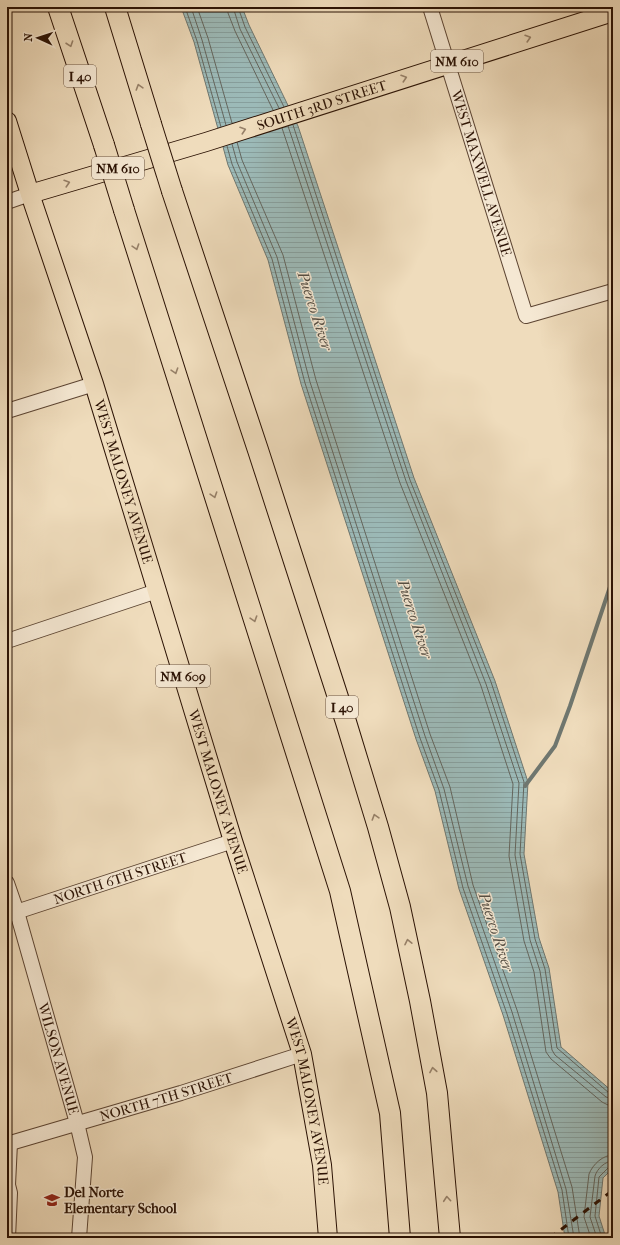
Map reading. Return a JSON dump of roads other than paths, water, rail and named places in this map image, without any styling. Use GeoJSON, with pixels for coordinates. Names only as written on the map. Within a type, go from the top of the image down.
{"type":"FeatureCollection","features":[{"type":"Feature","properties":{"kind":"highway","name":"I 40"},"geometry":{"type":"LineString","coordinates":[[58,7],[104,145],[340,891],[390,1113],[400,1238]]}},
{"type":"Feature","properties":{"kind":"highway","name":"I 40"},"geometry":{"type":"LineString","coordinates":[[116,7],[172,191],[346,722],[378,826],[400,907],[420,1001],[437,1093],[450,1238]]}},
{"type":"Feature","properties":{"kind":"main road","name":"SOUTH 3RD STREET"},"geometry":{"type":"LineString","coordinates":[[30,194],[206,142],[613,12]]}},
{"type":"Feature","properties":{"kind":"main road","name":"WEST MALONEY AVENUE"},"geometry":{"type":"LineString","coordinates":[[7,121],[94,384],[158,591],[232,841],[302,1054],[322,1165],[328,1238]]}},
{"type":"Feature","properties":{"kind":"street","name":"WEST MAXWELL AVENUE"},"geometry":{"type":"LineString","coordinates":[[430,7],[526,316],[613,291]]}},
{"type":"Feature","properties":{"kind":"street"},"geometry":{"type":"LineString","coordinates":[[7,202],[30,194]]}},
{"type":"Feature","properties":{"kind":"street"},"geometry":{"type":"LineString","coordinates":[[7,411],[94,384]]}},
{"type":"Feature","properties":{"kind":"street"},"geometry":{"type":"LineString","coordinates":[[7,641],[158,591]]}},
{"type":"Feature","properties":{"kind":"street","name":"NORTH 6TH STREET"},"geometry":{"type":"LineString","coordinates":[[12,913],[232,841]]}},
{"type":"Feature","properties":{"kind":"street","name":"WILSON AVENUE"},"geometry":{"type":"LineString","coordinates":[[7,883],[12,913],[77,1123],[85,1157],[79,1238]]}},
{"type":"Feature","properties":{"kind":"street","name":"NORTH 7TH STREET"},"geometry":{"type":"LineString","coordinates":[[9,1144],[181,1093],[302,1054]]}},
{"type":"Feature","properties":{"kind":"street"},"geometry":{"type":"LineString","coordinates":[[8,1238],[10,1193],[8,1185],[9,1144]]}},
{"type":"Feature","properties":{"kind":"water","name":"Puerco River"},"geometry":{"type":"Polygon","coordinates":[[[181,7],[242,7],[249,25],[298,126],[414,478],[495,681],[528,782],[524,854],[539,938],[549,968],[561,1047],[613,1092],[613,1168],[603,1178],[599,1216],[606,1238],[565,1238],[558,1192],[503,1015],[459,889],[435,791],[416,739],[301,384],[268,260],[228,165],[194,42],[181,7]]]}},
{"type":"Feature","properties":{"kind":"waterway"},"geometry":{"type":"LineString","coordinates":[[525,786],[555,746],[613,578]]}},
{"type":"Feature","properties":{"kind":"railway"},"geometry":{"type":"LineString","coordinates":[[550,1238],[613,1190]]}},
{"type":"Feature","properties":{"kind":"place","name":"Del Norte Elementary School"},"geometry":{"type":"Point","coordinates":[52,1200]}}]}
